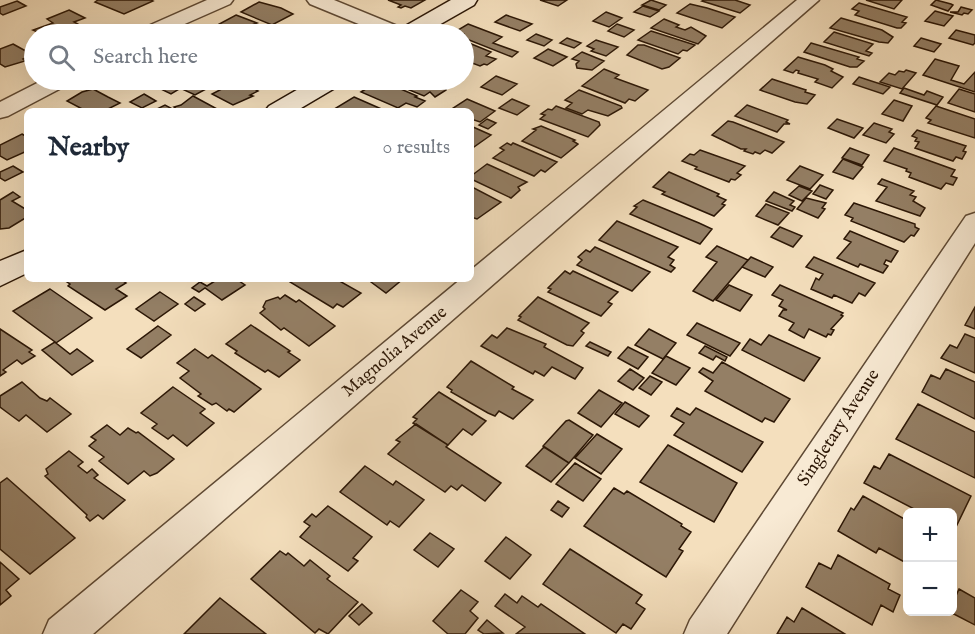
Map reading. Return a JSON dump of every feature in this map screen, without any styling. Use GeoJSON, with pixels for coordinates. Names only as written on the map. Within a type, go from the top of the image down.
{"type":"FeatureCollection","features":[{"type":"Feature","properties":{"kind":"street"},"geometry":{"type":"LineString","coordinates":[[169,24],[223,0]]}},
{"type":"Feature","properties":{"kind":"street"},"geometry":{"type":"LineString","coordinates":[[316,0],[375,24]]}},
{"type":"Feature","properties":{"kind":"street"},"geometry":{"type":"LineString","coordinates":[[425,24],[466,0]]}},
{"type":"Feature","properties":{"kind":"street","name":"Magnolia Avenue"},"geometry":{"type":"LineString","coordinates":[[63,634],[809,0]]}},
{"type":"Feature","properties":{"kind":"street"},"geometry":{"type":"LineString","coordinates":[[0,111],[40,90]]}},
{"type":"Feature","properties":{"kind":"street"},"geometry":{"type":"LineString","coordinates":[[283,108],[315,90]]}},
{"type":"Feature","properties":{"kind":"street","name":"Singletary Avenue"},"geometry":{"type":"LineString","coordinates":[[704,634],[972,233]]}},
{"type":"Feature","properties":{"kind":"street"},"geometry":{"type":"LineString","coordinates":[[0,276],[24,262]]}},
{"type":"Feature","properties":{"kind":"building"},"geometry":{"type":"Polygon","coordinates":[[[98,0],[153,1],[124,14],[95,2],[98,0]]]}},
{"type":"Feature","properties":{"kind":"building"},"geometry":{"type":"Polygon","coordinates":[[[388,0],[425,0],[411,8],[405,6],[401,8],[398,7],[401,5],[388,0]]]}},
{"type":"Feature","properties":{"kind":"building"},"geometry":{"type":"Polygon","coordinates":[[[540,0],[567,0],[558,6],[540,0]]]}},
{"type":"Feature","properties":{"kind":"building"},"geometry":{"type":"Polygon","coordinates":[[[651,0],[666,5],[659,10],[642,5],[651,0]]]}},
{"type":"Feature","properties":{"kind":"building"},"geometry":{"type":"Polygon","coordinates":[[[735,0],[750,5],[740,13],[702,1],[735,0]]]}},
{"type":"Feature","properties":{"kind":"building"},"geometry":{"type":"Polygon","coordinates":[[[866,0],[902,0],[894,9],[866,0]]]}},
{"type":"Feature","properties":{"kind":"building"},"geometry":{"type":"Polygon","coordinates":[[[936,0],[953,5],[948,11],[931,5],[936,0]]]}},
{"type":"Feature","properties":{"kind":"building"},"geometry":{"type":"Polygon","coordinates":[[[17,1],[26,6],[3,15],[0,13],[0,7],[17,1]]]}},
{"type":"Feature","properties":{"kind":"building"},"geometry":{"type":"Polygon","coordinates":[[[259,2],[293,14],[270,24],[241,12],[259,2]]]}},
{"type":"Feature","properties":{"kind":"building"},"geometry":{"type":"Polygon","coordinates":[[[859,3],[907,17],[902,22],[906,23],[901,28],[897,28],[855,15],[859,11],[852,9],[859,3]]]}},
{"type":"Feature","properties":{"kind":"building"},"geometry":{"type":"Polygon","coordinates":[[[690,4],[735,17],[722,28],[677,13],[690,4]]]}},
{"type":"Feature","properties":{"kind":"building"},"geometry":{"type":"Polygon","coordinates":[[[643,6],[659,11],[650,17],[634,12],[643,6]]]}},
{"type":"Feature","properties":{"kind":"building"},"geometry":{"type":"Polygon","coordinates":[[[961,7],[972,10],[962,15],[950,12],[958,12],[961,7]]]}},
{"type":"Feature","properties":{"kind":"building"},"geometry":{"type":"Polygon","coordinates":[[[69,10],[85,18],[74,22],[78,24],[50,24],[53,23],[47,19],[69,10]]]}},
{"type":"Feature","properties":{"kind":"building"},"geometry":{"type":"Polygon","coordinates":[[[935,11],[953,16],[944,26],[925,21],[935,11]]]}},
{"type":"Feature","properties":{"kind":"building"},"geometry":{"type":"Polygon","coordinates":[[[606,12],[622,18],[609,27],[593,21],[606,12]]]}},
{"type":"Feature","properties":{"kind":"building"},"geometry":{"type":"Polygon","coordinates":[[[236,15],[257,23],[254,24],[219,24],[236,15]]]}},
{"type":"Feature","properties":{"kind":"building"},"geometry":{"type":"Polygon","coordinates":[[[506,15],[532,24],[520,31],[495,22],[506,15]]]}},
{"type":"Feature","properties":{"kind":"building"},"geometry":{"type":"Polygon","coordinates":[[[841,18],[882,30],[893,37],[888,43],[879,42],[830,28],[841,18]]]}},
{"type":"Feature","properties":{"kind":"building"},"geometry":{"type":"Polygon","coordinates":[[[664,19],[679,25],[676,27],[685,30],[691,27],[706,36],[698,44],[651,28],[664,19]]]}},
{"type":"Feature","properties":{"kind":"building"},"geometry":{"type":"Polygon","coordinates":[[[617,24],[634,30],[624,37],[608,31],[617,24]]]}},
{"type":"Feature","properties":{"kind":"building"},"geometry":{"type":"Polygon","coordinates":[[[474,26],[502,37],[493,43],[518,52],[512,57],[474,42],[474,26]]]}},
{"type":"Feature","properties":{"kind":"building"},"geometry":{"type":"Polygon","coordinates":[[[956,30],[975,35],[975,43],[973,45],[949,38],[956,30]]]}},
{"type":"Feature","properties":{"kind":"building"},"geometry":{"type":"Polygon","coordinates":[[[651,31],[695,45],[678,54],[638,40],[651,31]]]}},
{"type":"Feature","properties":{"kind":"building"},"geometry":{"type":"Polygon","coordinates":[[[834,32],[873,44],[866,51],[872,53],[869,56],[824,42],[834,32]]]}},
{"type":"Feature","properties":{"kind":"building"},"geometry":{"type":"Polygon","coordinates":[[[536,34],[552,40],[544,46],[527,40],[536,34]]]}},
{"type":"Feature","properties":{"kind":"building"},"geometry":{"type":"Polygon","coordinates":[[[567,38],[581,43],[574,48],[560,43],[567,38]]]}},
{"type":"Feature","properties":{"kind":"building"},"geometry":{"type":"Polygon","coordinates":[[[921,38],[941,44],[934,52],[914,46],[921,38]]]}},
{"type":"Feature","properties":{"kind":"building"},"geometry":{"type":"Polygon","coordinates":[[[596,40],[618,47],[606,56],[591,51],[594,49],[587,46],[596,40]]]}},
{"type":"Feature","properties":{"kind":"building"},"geometry":{"type":"Polygon","coordinates":[[[811,43],[859,57],[857,59],[864,61],[857,67],[850,67],[804,52],[811,43]]]}},
{"type":"Feature","properties":{"kind":"building"},"geometry":{"type":"Polygon","coordinates":[[[13,44],[24,50],[24,61],[5,67],[0,64],[0,49],[13,44]]]}},
{"type":"Feature","properties":{"kind":"building"},"geometry":{"type":"Polygon","coordinates":[[[474,45],[491,52],[486,56],[496,59],[487,65],[474,64],[474,45]]]}},
{"type":"Feature","properties":{"kind":"building"},"geometry":{"type":"Polygon","coordinates":[[[638,45],[680,58],[669,67],[662,69],[627,55],[638,45]]]}},
{"type":"Feature","properties":{"kind":"building"},"geometry":{"type":"Polygon","coordinates":[[[548,49],[567,57],[553,66],[534,58],[548,49]]]}},
{"type":"Feature","properties":{"kind":"building"},"geometry":{"type":"Polygon","coordinates":[[[582,52],[604,61],[592,70],[577,68],[576,64],[579,61],[572,59],[582,52]]]}},
{"type":"Feature","properties":{"kind":"building"},"geometry":{"type":"Polygon","coordinates":[[[798,57],[825,65],[843,77],[832,88],[815,82],[818,79],[798,73],[799,71],[796,70],[793,73],[784,70],[798,57]]]}},
{"type":"Feature","properties":{"kind":"building"},"geometry":{"type":"Polygon","coordinates":[[[935,59],[959,66],[951,80],[964,84],[975,72],[975,92],[923,75],[935,59]]]}},
{"type":"Feature","properties":{"kind":"building"},"geometry":{"type":"Polygon","coordinates":[[[604,69],[619,75],[615,78],[648,90],[635,101],[629,99],[625,103],[582,86],[604,69]]]}},
{"type":"Feature","properties":{"kind":"building"},"geometry":{"type":"Polygon","coordinates":[[[906,70],[916,73],[902,89],[880,82],[889,73],[895,75],[899,71],[906,70]]]}},
{"type":"Feature","properties":{"kind":"building"},"geometry":{"type":"Polygon","coordinates":[[[496,76],[517,84],[502,95],[481,87],[496,76]]]}},
{"type":"Feature","properties":{"kind":"building"},"geometry":{"type":"Polygon","coordinates":[[[859,77],[890,87],[883,94],[853,84],[859,77]]]}},
{"type":"Feature","properties":{"kind":"building"},"geometry":{"type":"Polygon","coordinates":[[[772,79],[815,95],[807,104],[760,90],[772,79]]]}},
{"type":"Feature","properties":{"kind":"building"},"geometry":{"type":"Polygon","coordinates":[[[904,88],[924,95],[927,91],[943,97],[937,105],[900,93],[904,88]]]}},
{"type":"Feature","properties":{"kind":"building"},"geometry":{"type":"Polygon","coordinates":[[[959,89],[975,94],[975,112],[948,103],[959,89]]]}},
{"type":"Feature","properties":{"kind":"building"},"geometry":{"type":"Polygon","coordinates":[[[95,90],[120,103],[110,108],[80,108],[67,101],[82,92],[95,90]]]}},
{"type":"Feature","properties":{"kind":"building"},"geometry":{"type":"Polygon","coordinates":[[[163,90],[178,90],[171,94],[163,90]]]}},
{"type":"Feature","properties":{"kind":"building"},"geometry":{"type":"Polygon","coordinates":[[[184,90],[204,90],[195,95],[184,90]]]}},
{"type":"Feature","properties":{"kind":"building"},"geometry":{"type":"Polygon","coordinates":[[[220,90],[258,91],[250,95],[253,96],[233,105],[212,94],[220,90]]]}},
{"type":"Feature","properties":{"kind":"building"},"geometry":{"type":"Polygon","coordinates":[[[364,90],[403,90],[425,101],[417,107],[406,103],[398,108],[361,92],[364,90]]]}},
{"type":"Feature","properties":{"kind":"building"},"geometry":{"type":"Polygon","coordinates":[[[409,90],[446,90],[435,97],[430,92],[424,96],[409,90]]]}},
{"type":"Feature","properties":{"kind":"building"},"geometry":{"type":"Polygon","coordinates":[[[579,90],[622,108],[608,116],[588,110],[582,114],[566,108],[572,103],[565,100],[579,90]]]}},
{"type":"Feature","properties":{"kind":"building"},"geometry":{"type":"Polygon","coordinates":[[[144,94],[156,101],[142,108],[130,102],[144,94]]]}},
{"type":"Feature","properties":{"kind":"building"},"geometry":{"type":"Polygon","coordinates":[[[193,96],[215,108],[174,107],[193,96]]]}},
{"type":"Feature","properties":{"kind":"building"},"geometry":{"type":"Polygon","coordinates":[[[354,97],[379,108],[336,108],[354,97]]]}},
{"type":"Feature","properties":{"kind":"building"},"geometry":{"type":"Polygon","coordinates":[[[467,99],[495,111],[480,122],[474,120],[474,108],[453,108],[467,99]]]}},
{"type":"Feature","properties":{"kind":"building"},"geometry":{"type":"Polygon","coordinates":[[[512,99],[529,106],[517,115],[499,108],[512,99]]]}},
{"type":"Feature","properties":{"kind":"building"},"geometry":{"type":"Polygon","coordinates":[[[894,100],[912,106],[903,121],[882,114],[894,100]]]}},
{"type":"Feature","properties":{"kind":"building"},"geometry":{"type":"Polygon","coordinates":[[[747,105],[788,120],[786,122],[790,124],[784,124],[777,132],[735,116],[747,105]]]}},
{"type":"Feature","properties":{"kind":"building"},"geometry":{"type":"Polygon","coordinates":[[[556,106],[599,122],[600,125],[588,137],[540,119],[545,115],[541,114],[556,106]]]}},
{"type":"Feature","properties":{"kind":"building"},"geometry":{"type":"Polygon","coordinates":[[[936,106],[975,119],[975,138],[928,123],[931,120],[926,118],[936,106]]]}},
{"type":"Feature","properties":{"kind":"building"},"geometry":{"type":"Polygon","coordinates":[[[487,119],[496,123],[488,129],[479,125],[487,119]]]}},
{"type":"Feature","properties":{"kind":"building"},"geometry":{"type":"Polygon","coordinates":[[[837,119],[863,128],[854,138],[828,128],[837,119]]]}},
{"type":"Feature","properties":{"kind":"building"},"geometry":{"type":"Polygon","coordinates":[[[728,121],[784,142],[772,153],[765,150],[760,154],[744,151],[746,149],[741,149],[712,135],[728,121]]]}},
{"type":"Feature","properties":{"kind":"building"},"geometry":{"type":"Polygon","coordinates":[[[874,123],[892,129],[889,132],[894,134],[886,143],[863,135],[874,123]]]}},
{"type":"Feature","properties":{"kind":"building"},"geometry":{"type":"Polygon","coordinates":[[[541,126],[575,140],[573,141],[578,144],[561,158],[522,141],[536,130],[533,129],[541,126]]]}},
{"type":"Feature","properties":{"kind":"building"},"geometry":{"type":"Polygon","coordinates":[[[474,127],[491,135],[474,147],[474,127]]]}},
{"type":"Feature","properties":{"kind":"building"},"geometry":{"type":"Polygon","coordinates":[[[917,130],[966,146],[963,151],[966,152],[962,159],[956,157],[953,161],[915,148],[919,142],[915,141],[917,138],[912,136],[917,130]]]}},
{"type":"Feature","properties":{"kind":"building"},"geometry":{"type":"Polygon","coordinates":[[[22,134],[24,135],[24,152],[7,160],[0,156],[0,145],[22,134]]]}},
{"type":"Feature","properties":{"kind":"building"},"geometry":{"type":"Polygon","coordinates":[[[507,143],[511,145],[513,143],[557,162],[545,172],[541,170],[534,176],[493,158],[504,150],[500,148],[507,143]]]}},
{"type":"Feature","properties":{"kind":"building"},"geometry":{"type":"Polygon","coordinates":[[[850,148],[869,155],[862,165],[842,158],[850,148]]]}},
{"type":"Feature","properties":{"kind":"building"},"geometry":{"type":"Polygon","coordinates":[[[894,148],[955,170],[951,176],[957,178],[953,185],[946,183],[941,189],[909,177],[911,173],[906,171],[907,169],[884,161],[894,148]]]}},
{"type":"Feature","properties":{"kind":"building"},"geometry":{"type":"Polygon","coordinates":[[[700,150],[745,166],[737,173],[741,175],[729,182],[695,169],[697,167],[682,161],[690,154],[694,155],[700,150]]]}},
{"type":"Feature","properties":{"kind":"building"},"geometry":{"type":"Polygon","coordinates":[[[843,159],[863,167],[853,179],[833,172],[843,159]]]}},
{"type":"Feature","properties":{"kind":"building"},"geometry":{"type":"Polygon","coordinates":[[[487,164],[527,182],[518,187],[520,190],[511,198],[474,180],[474,174],[487,164]]]}},
{"type":"Feature","properties":{"kind":"building"},"geometry":{"type":"Polygon","coordinates":[[[13,166],[23,172],[5,181],[0,178],[0,172],[13,166]]]}},
{"type":"Feature","properties":{"kind":"building"},"geometry":{"type":"Polygon","coordinates":[[[800,166],[823,175],[810,189],[787,180],[800,166]]]}},
{"type":"Feature","properties":{"kind":"building"},"geometry":{"type":"Polygon","coordinates":[[[669,172],[719,194],[717,196],[726,200],[722,204],[725,205],[714,216],[662,194],[665,192],[653,187],[669,172]]]}},
{"type":"Feature","properties":{"kind":"building"},"geometry":{"type":"Polygon","coordinates":[[[882,179],[914,191],[910,195],[916,197],[913,201],[925,208],[920,216],[876,201],[887,187],[878,184],[882,179]]]}},
{"type":"Feature","properties":{"kind":"building"},"geometry":{"type":"Polygon","coordinates":[[[820,185],[833,190],[826,199],[813,194],[820,185]]]}},
{"type":"Feature","properties":{"kind":"building"},"geometry":{"type":"Polygon","coordinates":[[[799,186],[812,191],[802,201],[789,195],[799,186]]]}},
{"type":"Feature","properties":{"kind":"building"},"geometry":{"type":"Polygon","coordinates":[[[474,188],[501,202],[477,219],[474,218],[474,188]]]}},
{"type":"Feature","properties":{"kind":"building"},"geometry":{"type":"Polygon","coordinates":[[[13,192],[20,197],[12,201],[24,208],[24,219],[9,228],[0,229],[0,200],[13,192]]]}},
{"type":"Feature","properties":{"kind":"building"},"geometry":{"type":"Polygon","coordinates":[[[774,192],[794,201],[790,205],[795,207],[792,211],[766,201],[774,192]]]}},
{"type":"Feature","properties":{"kind":"building"},"geometry":{"type":"Polygon","coordinates":[[[806,198],[826,203],[822,208],[825,209],[818,218],[797,209],[806,198]]]}},
{"type":"Feature","properties":{"kind":"building"},"geometry":{"type":"Polygon","coordinates":[[[643,200],[712,229],[700,244],[630,214],[637,207],[634,206],[643,200]]]}},
{"type":"Feature","properties":{"kind":"building"},"geometry":{"type":"Polygon","coordinates":[[[854,203],[915,224],[915,227],[919,229],[914,236],[911,235],[904,242],[851,221],[853,218],[845,215],[854,203]]]}},
{"type":"Feature","properties":{"kind":"building"},"geometry":{"type":"Polygon","coordinates":[[[766,204],[789,213],[778,225],[756,216],[766,204]]]}},
{"type":"Feature","properties":{"kind":"building"},"geometry":{"type":"Polygon","coordinates":[[[617,221],[678,247],[668,257],[674,260],[670,265],[675,268],[671,272],[599,240],[617,221]]]}},
{"type":"Feature","properties":{"kind":"building"},"geometry":{"type":"Polygon","coordinates":[[[780,227],[802,236],[793,247],[771,237],[780,227]]]}},
{"type":"Feature","properties":{"kind":"building"},"geometry":{"type":"Polygon","coordinates":[[[850,231],[898,251],[891,262],[886,260],[884,264],[888,266],[883,273],[860,264],[858,267],[837,258],[851,242],[844,239],[850,231]]]}},
{"type":"Feature","properties":{"kind":"building"},"geometry":{"type":"Polygon","coordinates":[[[717,246],[748,260],[713,301],[693,291],[717,262],[706,257],[717,246]]]}},
{"type":"Feature","properties":{"kind":"building"},"geometry":{"type":"Polygon","coordinates":[[[595,247],[650,272],[632,291],[577,265],[582,260],[578,257],[586,250],[590,252],[595,247]]]}},
{"type":"Feature","properties":{"kind":"building"},"geometry":{"type":"Polygon","coordinates":[[[751,257],[773,267],[765,277],[742,267],[751,257]]]}},
{"type":"Feature","properties":{"kind":"building"},"geometry":{"type":"Polygon","coordinates":[[[814,257],[875,283],[865,296],[859,293],[852,303],[834,295],[832,298],[811,289],[816,278],[819,280],[823,274],[806,267],[814,257]]]}},
{"type":"Feature","properties":{"kind":"building"},"geometry":{"type":"Polygon","coordinates":[[[565,271],[570,274],[573,271],[618,292],[608,302],[612,304],[601,316],[548,292],[551,289],[548,288],[565,271]]]}},
{"type":"Feature","properties":{"kind":"building"},"geometry":{"type":"Polygon","coordinates":[[[67,282],[124,282],[126,283],[116,289],[127,296],[105,310],[68,286],[70,284],[67,282]]]}},
{"type":"Feature","properties":{"kind":"building"},"geometry":{"type":"Polygon","coordinates":[[[200,282],[207,286],[213,282],[240,282],[245,285],[222,300],[205,288],[199,292],[192,288],[200,282]]]}},
{"type":"Feature","properties":{"kind":"building"},"geometry":{"type":"Polygon","coordinates":[[[290,282],[341,282],[361,293],[343,307],[337,304],[333,308],[290,282]]]}},
{"type":"Feature","properties":{"kind":"building"},"geometry":{"type":"Polygon","coordinates":[[[371,282],[399,282],[386,293],[371,282]]]}},
{"type":"Feature","properties":{"kind":"building"},"geometry":{"type":"Polygon","coordinates":[[[729,285],[752,295],[740,311],[716,300],[729,285]]]}},
{"type":"Feature","properties":{"kind":"building"},"geometry":{"type":"Polygon","coordinates":[[[780,285],[843,313],[831,329],[834,330],[831,335],[828,334],[826,337],[809,329],[804,338],[789,330],[794,323],[779,316],[783,310],[787,310],[779,306],[783,300],[772,295],[780,285]]]}},
{"type":"Feature","properties":{"kind":"building"},"geometry":{"type":"Polygon","coordinates":[[[50,289],[92,318],[56,343],[70,354],[77,349],[93,361],[72,375],[42,350],[55,342],[13,311],[50,289]]]}},
{"type":"Feature","properties":{"kind":"building"},"geometry":{"type":"Polygon","coordinates":[[[160,292],[178,304],[154,321],[136,309],[160,292]]]}},
{"type":"Feature","properties":{"kind":"building"},"geometry":{"type":"Polygon","coordinates":[[[285,295],[296,302],[299,300],[335,326],[309,346],[284,328],[281,330],[260,313],[265,309],[263,307],[266,301],[278,297],[280,299],[285,295]]]}},
{"type":"Feature","properties":{"kind":"building"},"geometry":{"type":"Polygon","coordinates":[[[194,297],[205,304],[195,311],[185,304],[194,297]]]}},
{"type":"Feature","properties":{"kind":"building"},"geometry":{"type":"Polygon","coordinates":[[[538,297],[589,323],[581,331],[584,333],[573,346],[518,320],[521,317],[519,316],[538,297]]]}},
{"type":"Feature","properties":{"kind":"building"},"geometry":{"type":"Polygon","coordinates":[[[975,307],[975,329],[965,325],[975,307]]]}},
{"type":"Feature","properties":{"kind":"building"},"geometry":{"type":"Polygon","coordinates":[[[697,323],[740,343],[730,356],[687,335],[697,323]]]}},
{"type":"Feature","properties":{"kind":"building"},"geometry":{"type":"Polygon","coordinates":[[[251,325],[300,360],[279,377],[268,370],[265,372],[235,353],[237,351],[226,344],[251,325]]]}},
{"type":"Feature","properties":{"kind":"building"},"geometry":{"type":"Polygon","coordinates":[[[158,326],[171,335],[141,358],[127,349],[158,326]]]}},
{"type":"Feature","properties":{"kind":"building"},"geometry":{"type":"Polygon","coordinates":[[[507,328],[546,344],[544,347],[583,368],[575,379],[552,367],[544,376],[535,371],[533,374],[481,346],[492,335],[497,338],[507,328]]]}},
{"type":"Feature","properties":{"kind":"building"},"geometry":{"type":"Polygon","coordinates":[[[0,329],[32,350],[29,352],[35,356],[22,364],[17,360],[3,370],[6,372],[0,376],[0,329]]]}},
{"type":"Feature","properties":{"kind":"building"},"geometry":{"type":"Polygon","coordinates":[[[649,329],[676,343],[663,359],[635,345],[649,329]]]}},
{"type":"Feature","properties":{"kind":"building"},"geometry":{"type":"Polygon","coordinates":[[[965,334],[975,338],[975,373],[941,358],[950,345],[957,348],[965,334]]]}},
{"type":"Feature","properties":{"kind":"building"},"geometry":{"type":"Polygon","coordinates":[[[769,335],[820,358],[804,381],[742,350],[750,339],[761,345],[769,335]]]}},
{"type":"Feature","properties":{"kind":"building"},"geometry":{"type":"Polygon","coordinates":[[[590,342],[611,352],[608,356],[586,346],[590,342]]]}},
{"type":"Feature","properties":{"kind":"building"},"geometry":{"type":"Polygon","coordinates":[[[705,346],[727,357],[725,361],[716,356],[713,360],[699,353],[705,346]]]}},
{"type":"Feature","properties":{"kind":"building"},"geometry":{"type":"Polygon","coordinates":[[[628,347],[648,357],[638,369],[618,358],[628,347]]]}},
{"type":"Feature","properties":{"kind":"building"},"geometry":{"type":"Polygon","coordinates":[[[195,349],[208,358],[212,355],[261,389],[234,412],[229,409],[227,411],[216,403],[212,405],[198,396],[201,394],[180,378],[189,371],[177,363],[195,349]]]}},
{"type":"Feature","properties":{"kind":"building"},"geometry":{"type":"Polygon","coordinates":[[[666,356],[690,368],[676,385],[652,373],[666,356]]]}},
{"type":"Feature","properties":{"kind":"building"},"geometry":{"type":"Polygon","coordinates":[[[471,361],[514,387],[512,389],[533,400],[513,419],[499,411],[495,416],[488,413],[451,392],[452,390],[447,387],[471,361]]]}},
{"type":"Feature","properties":{"kind":"building"},"geometry":{"type":"Polygon","coordinates":[[[722,362],[790,399],[774,422],[765,418],[762,422],[705,391],[713,381],[699,372],[703,368],[713,373],[722,362]]]}},
{"type":"Feature","properties":{"kind":"building"},"geometry":{"type":"Polygon","coordinates":[[[630,369],[644,378],[633,390],[618,381],[630,369]]]}},
{"type":"Feature","properties":{"kind":"building"},"geometry":{"type":"Polygon","coordinates":[[[946,369],[975,382],[975,419],[922,392],[931,375],[940,379],[946,369]]]}},
{"type":"Feature","properties":{"kind":"building"},"geometry":{"type":"Polygon","coordinates":[[[650,376],[662,382],[651,395],[639,388],[650,376]]]}},
{"type":"Feature","properties":{"kind":"building"},"geometry":{"type":"Polygon","coordinates":[[[22,382],[40,398],[47,401],[50,398],[71,414],[47,432],[26,415],[19,421],[0,407],[0,396],[22,382]]]}},
{"type":"Feature","properties":{"kind":"building"},"geometry":{"type":"Polygon","coordinates":[[[173,387],[205,409],[200,413],[214,423],[187,446],[173,435],[168,439],[152,428],[157,424],[141,413],[173,387]]]}},
{"type":"Feature","properties":{"kind":"building"},"geometry":{"type":"Polygon","coordinates":[[[599,390],[622,403],[601,427],[578,413],[599,390]]]}},
{"type":"Feature","properties":{"kind":"building"},"geometry":{"type":"Polygon","coordinates":[[[439,392],[486,421],[472,435],[463,429],[448,445],[413,423],[417,419],[413,417],[439,392]]]}},
{"type":"Feature","properties":{"kind":"building"},"geometry":{"type":"Polygon","coordinates":[[[625,402],[649,416],[639,427],[615,414],[625,402]]]}},
{"type":"Feature","properties":{"kind":"building"},"geometry":{"type":"Polygon","coordinates":[[[918,404],[975,432],[975,478],[896,439],[918,404]]]}},
{"type":"Feature","properties":{"kind":"building"},"geometry":{"type":"Polygon","coordinates":[[[677,408],[690,415],[696,408],[763,442],[742,472],[674,435],[684,423],[671,416],[677,408]]]}},
{"type":"Feature","properties":{"kind":"building"},"geometry":{"type":"Polygon","coordinates":[[[569,420],[593,435],[569,463],[543,446],[569,420]]]}},
{"type":"Feature","properties":{"kind":"building"},"geometry":{"type":"Polygon","coordinates":[[[416,424],[501,483],[485,501],[462,485],[457,490],[451,486],[445,492],[388,454],[400,442],[396,440],[416,424]]]}},
{"type":"Feature","properties":{"kind":"building"},"geometry":{"type":"Polygon","coordinates":[[[107,425],[120,435],[128,428],[138,432],[174,459],[157,473],[150,476],[144,471],[128,484],[99,461],[104,457],[89,446],[96,440],[91,437],[107,425]]]}},
{"type":"Feature","properties":{"kind":"building"},"geometry":{"type":"Polygon","coordinates":[[[597,434],[622,449],[601,474],[575,458],[597,434]]]}},
{"type":"Feature","properties":{"kind":"building"},"geometry":{"type":"Polygon","coordinates":[[[668,445],[737,483],[714,522],[640,482],[668,445]]]}},
{"type":"Feature","properties":{"kind":"building"},"geometry":{"type":"Polygon","coordinates":[[[544,447],[569,463],[551,482],[526,466],[544,447]]]}},
{"type":"Feature","properties":{"kind":"building"},"geometry":{"type":"Polygon","coordinates":[[[69,451],[83,462],[78,466],[87,473],[92,469],[98,475],[94,478],[125,500],[103,519],[98,515],[90,521],[87,515],[45,476],[48,474],[46,469],[69,451]]]}},
{"type":"Feature","properties":{"kind":"building"},"geometry":{"type":"Polygon","coordinates":[[[889,454],[971,496],[957,525],[957,508],[912,508],[864,483],[874,466],[880,469],[889,454]]]}},
{"type":"Feature","properties":{"kind":"building"},"geometry":{"type":"Polygon","coordinates":[[[575,463],[601,479],[583,501],[556,484],[575,463]]]}},
{"type":"Feature","properties":{"kind":"building"},"geometry":{"type":"Polygon","coordinates":[[[365,466],[393,485],[396,481],[424,500],[399,527],[390,521],[387,525],[340,492],[365,466]]]}},
{"type":"Feature","properties":{"kind":"building"},"geometry":{"type":"Polygon","coordinates":[[[7,478],[75,538],[30,574],[0,549],[0,483],[7,478]]]}},
{"type":"Feature","properties":{"kind":"building"},"geometry":{"type":"Polygon","coordinates":[[[614,488],[624,494],[627,491],[682,524],[681,526],[691,532],[679,549],[683,551],[666,577],[584,526],[614,488]]]}},
{"type":"Feature","properties":{"kind":"building"},"geometry":{"type":"Polygon","coordinates":[[[863,496],[903,518],[903,561],[879,548],[876,553],[838,531],[851,508],[854,510],[863,496]]]}},
{"type":"Feature","properties":{"kind":"building"},"geometry":{"type":"Polygon","coordinates":[[[558,501],[569,508],[562,517],[551,510],[558,501]]]}},
{"type":"Feature","properties":{"kind":"building"},"geometry":{"type":"Polygon","coordinates":[[[328,506],[372,537],[353,558],[358,561],[348,571],[300,537],[310,526],[304,522],[312,514],[316,517],[328,506]]]}},
{"type":"Feature","properties":{"kind":"building"},"geometry":{"type":"Polygon","coordinates":[[[430,533],[454,549],[438,567],[414,550],[430,533]]]}},
{"type":"Feature","properties":{"kind":"building"},"geometry":{"type":"Polygon","coordinates":[[[506,537],[531,555],[510,579],[485,561],[506,537]]]}},
{"type":"Feature","properties":{"kind":"building"},"geometry":{"type":"Polygon","coordinates":[[[570,549],[642,595],[636,603],[645,609],[631,629],[623,624],[616,633],[543,584],[570,549]]]}},
{"type":"Feature","properties":{"kind":"building"},"geometry":{"type":"Polygon","coordinates":[[[280,551],[286,555],[288,553],[304,566],[310,560],[330,576],[327,579],[358,602],[328,634],[319,629],[315,633],[251,579],[280,551]]]}},
{"type":"Feature","properties":{"kind":"building"},"geometry":{"type":"Polygon","coordinates":[[[838,555],[890,584],[888,589],[900,595],[893,612],[881,605],[872,625],[806,587],[819,563],[831,569],[838,555]]]}},
{"type":"Feature","properties":{"kind":"building"},"geometry":{"type":"Polygon","coordinates":[[[0,562],[19,579],[6,590],[11,596],[0,605],[0,562]]]}},
{"type":"Feature","properties":{"kind":"building"},"geometry":{"type":"Polygon","coordinates":[[[959,589],[975,598],[975,625],[957,616],[959,589]]]}},
{"type":"Feature","properties":{"kind":"building"},"geometry":{"type":"Polygon","coordinates":[[[461,590],[478,602],[470,611],[478,618],[465,634],[448,634],[433,621],[461,590]]]}},
{"type":"Feature","properties":{"kind":"building"},"geometry":{"type":"Polygon","coordinates":[[[505,594],[517,603],[522,596],[538,607],[541,604],[585,634],[516,634],[525,627],[495,606],[505,594]]]}},
{"type":"Feature","properties":{"kind":"building"},"geometry":{"type":"Polygon","coordinates":[[[220,598],[266,634],[184,634],[220,598]]]}},
{"type":"Feature","properties":{"kind":"building"},"geometry":{"type":"Polygon","coordinates":[[[362,604],[372,613],[359,625],[349,616],[362,604]]]}},
{"type":"Feature","properties":{"kind":"building"},"geometry":{"type":"Polygon","coordinates":[[[802,608],[845,634],[777,634],[787,617],[794,622],[802,608]]]}},
{"type":"Feature","properties":{"kind":"building"},"geometry":{"type":"Polygon","coordinates":[[[487,620],[503,633],[484,634],[478,630],[487,620]]]}}]}
